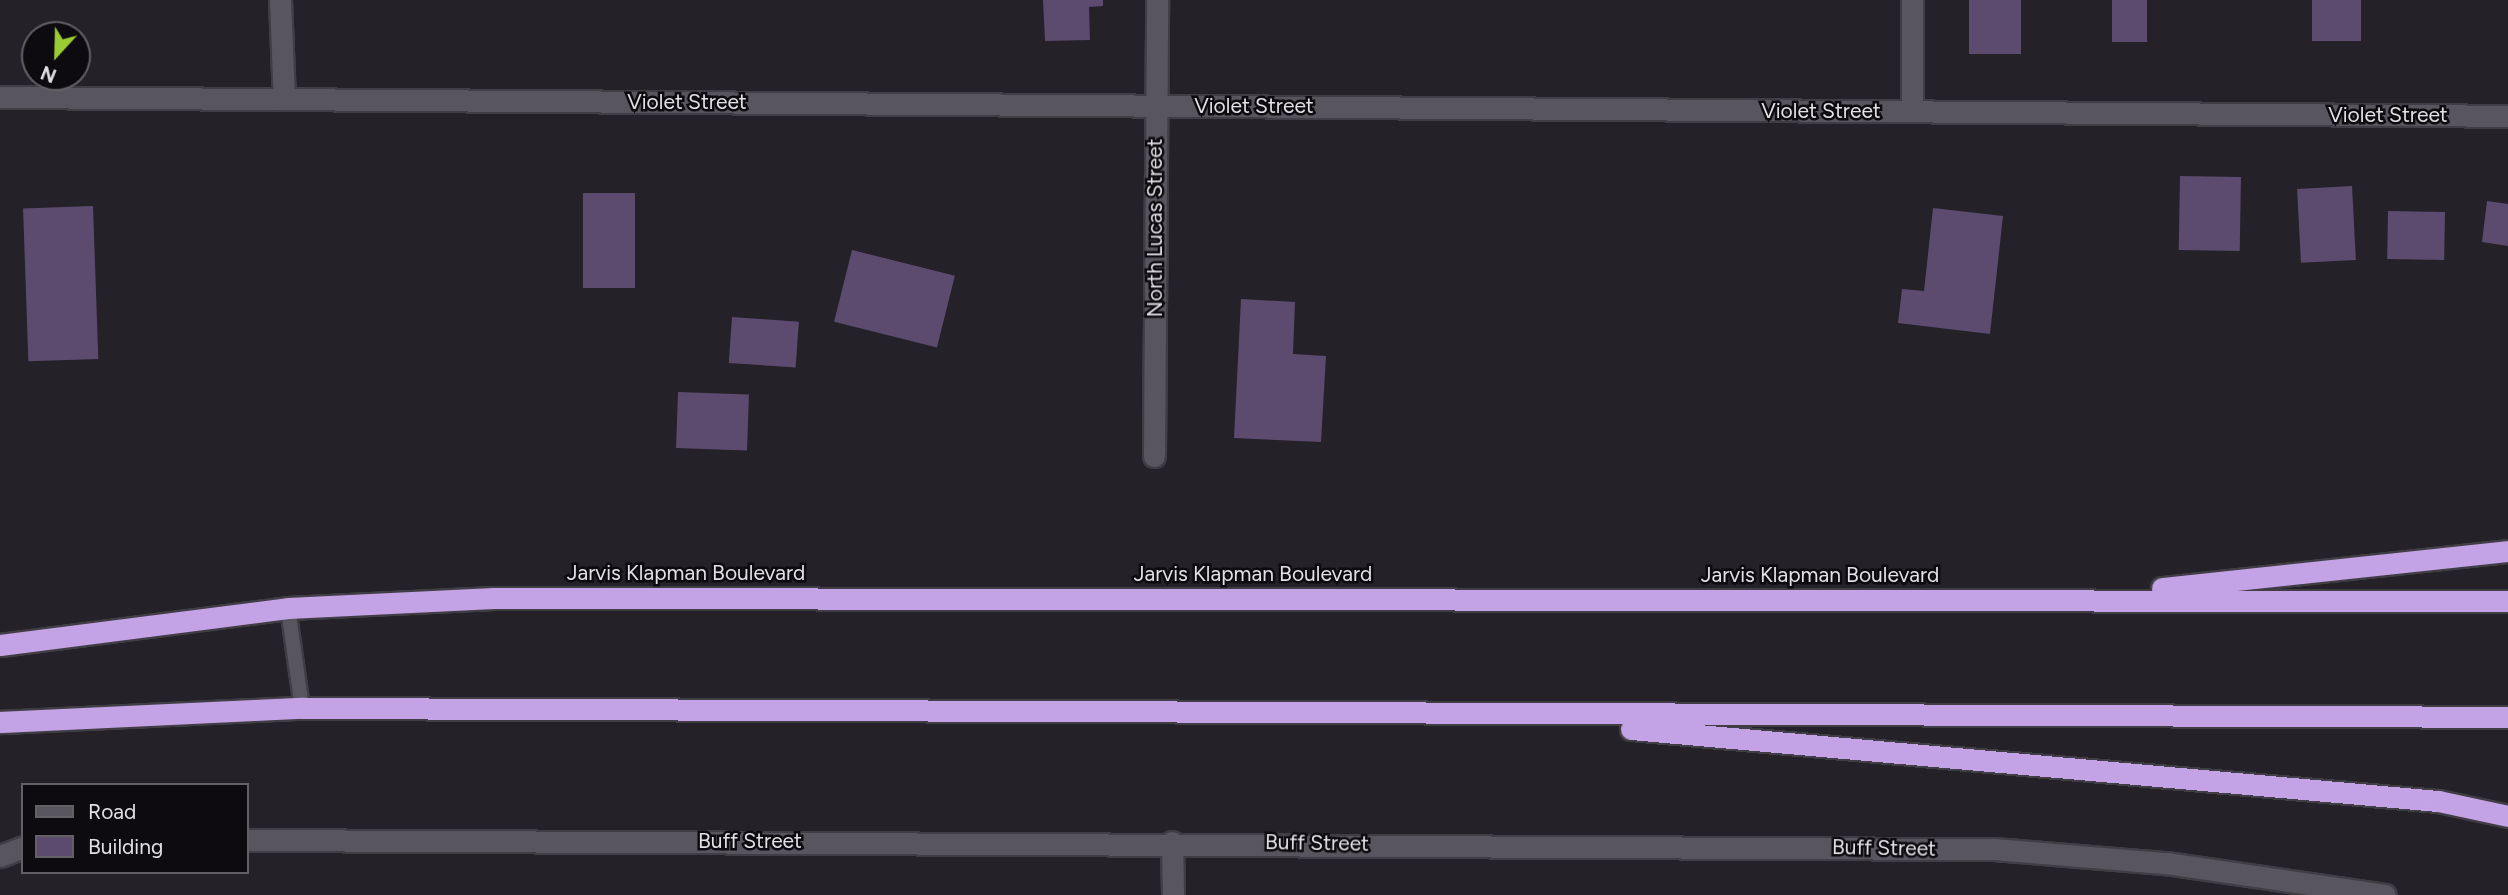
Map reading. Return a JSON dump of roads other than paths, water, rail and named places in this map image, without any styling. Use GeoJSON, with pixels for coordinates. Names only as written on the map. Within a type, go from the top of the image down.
{"type":"FeatureCollection","features":[{"type":"Feature","properties":{"kind":"highway"},"geometry":{"type":"LineString","coordinates":[[2060,600],[2508,551]]}},
{"type":"Feature","properties":{"kind":"highway","name":"Jarvis Klapman Boulevard"},"geometry":{"type":"LineString","coordinates":[[0,645],[288,608],[494,598],[2508,601]]}},
{"type":"Feature","properties":{"kind":"highway"},"geometry":{"type":"LineString","coordinates":[[0,722],[302,708],[1500,717],[2508,717]]}},
{"type":"Feature","properties":{"kind":"highway"},"geometry":{"type":"LineString","coordinates":[[1500,717],[2438,801],[2508,816]]}},
{"type":"Feature","properties":{"kind":"street"},"geometry":{"type":"LineString","coordinates":[[280,0],[284,99]]}},
{"type":"Feature","properties":{"kind":"street","name":"North Lucas Street"},"geometry":{"type":"LineString","coordinates":[[1154,456],[1157,0]]}},
{"type":"Feature","properties":{"kind":"street"},"geometry":{"type":"LineString","coordinates":[[1912,0],[1912,111]]}},
{"type":"Feature","properties":{"kind":"street","name":"Violet Street"},"geometry":{"type":"LineString","coordinates":[[0,97],[2508,116]]}},
{"type":"Feature","properties":{"kind":"street","name":"Buff Street"},"geometry":{"type":"LineString","coordinates":[[248,840],[1172,842],[1994,849],[2166,863],[2385,895]]}},
{"type":"Feature","properties":{"kind":"street"},"geometry":{"type":"LineString","coordinates":[[1172,842],[1173,895]]}},
{"type":"Feature","properties":{"kind":"street"},"geometry":{"type":"LineString","coordinates":[[0,856],[21,848]]}},
{"type":"Feature","properties":{"kind":"lane"},"geometry":{"type":"LineString","coordinates":[[288,608],[302,708]]}}]}
